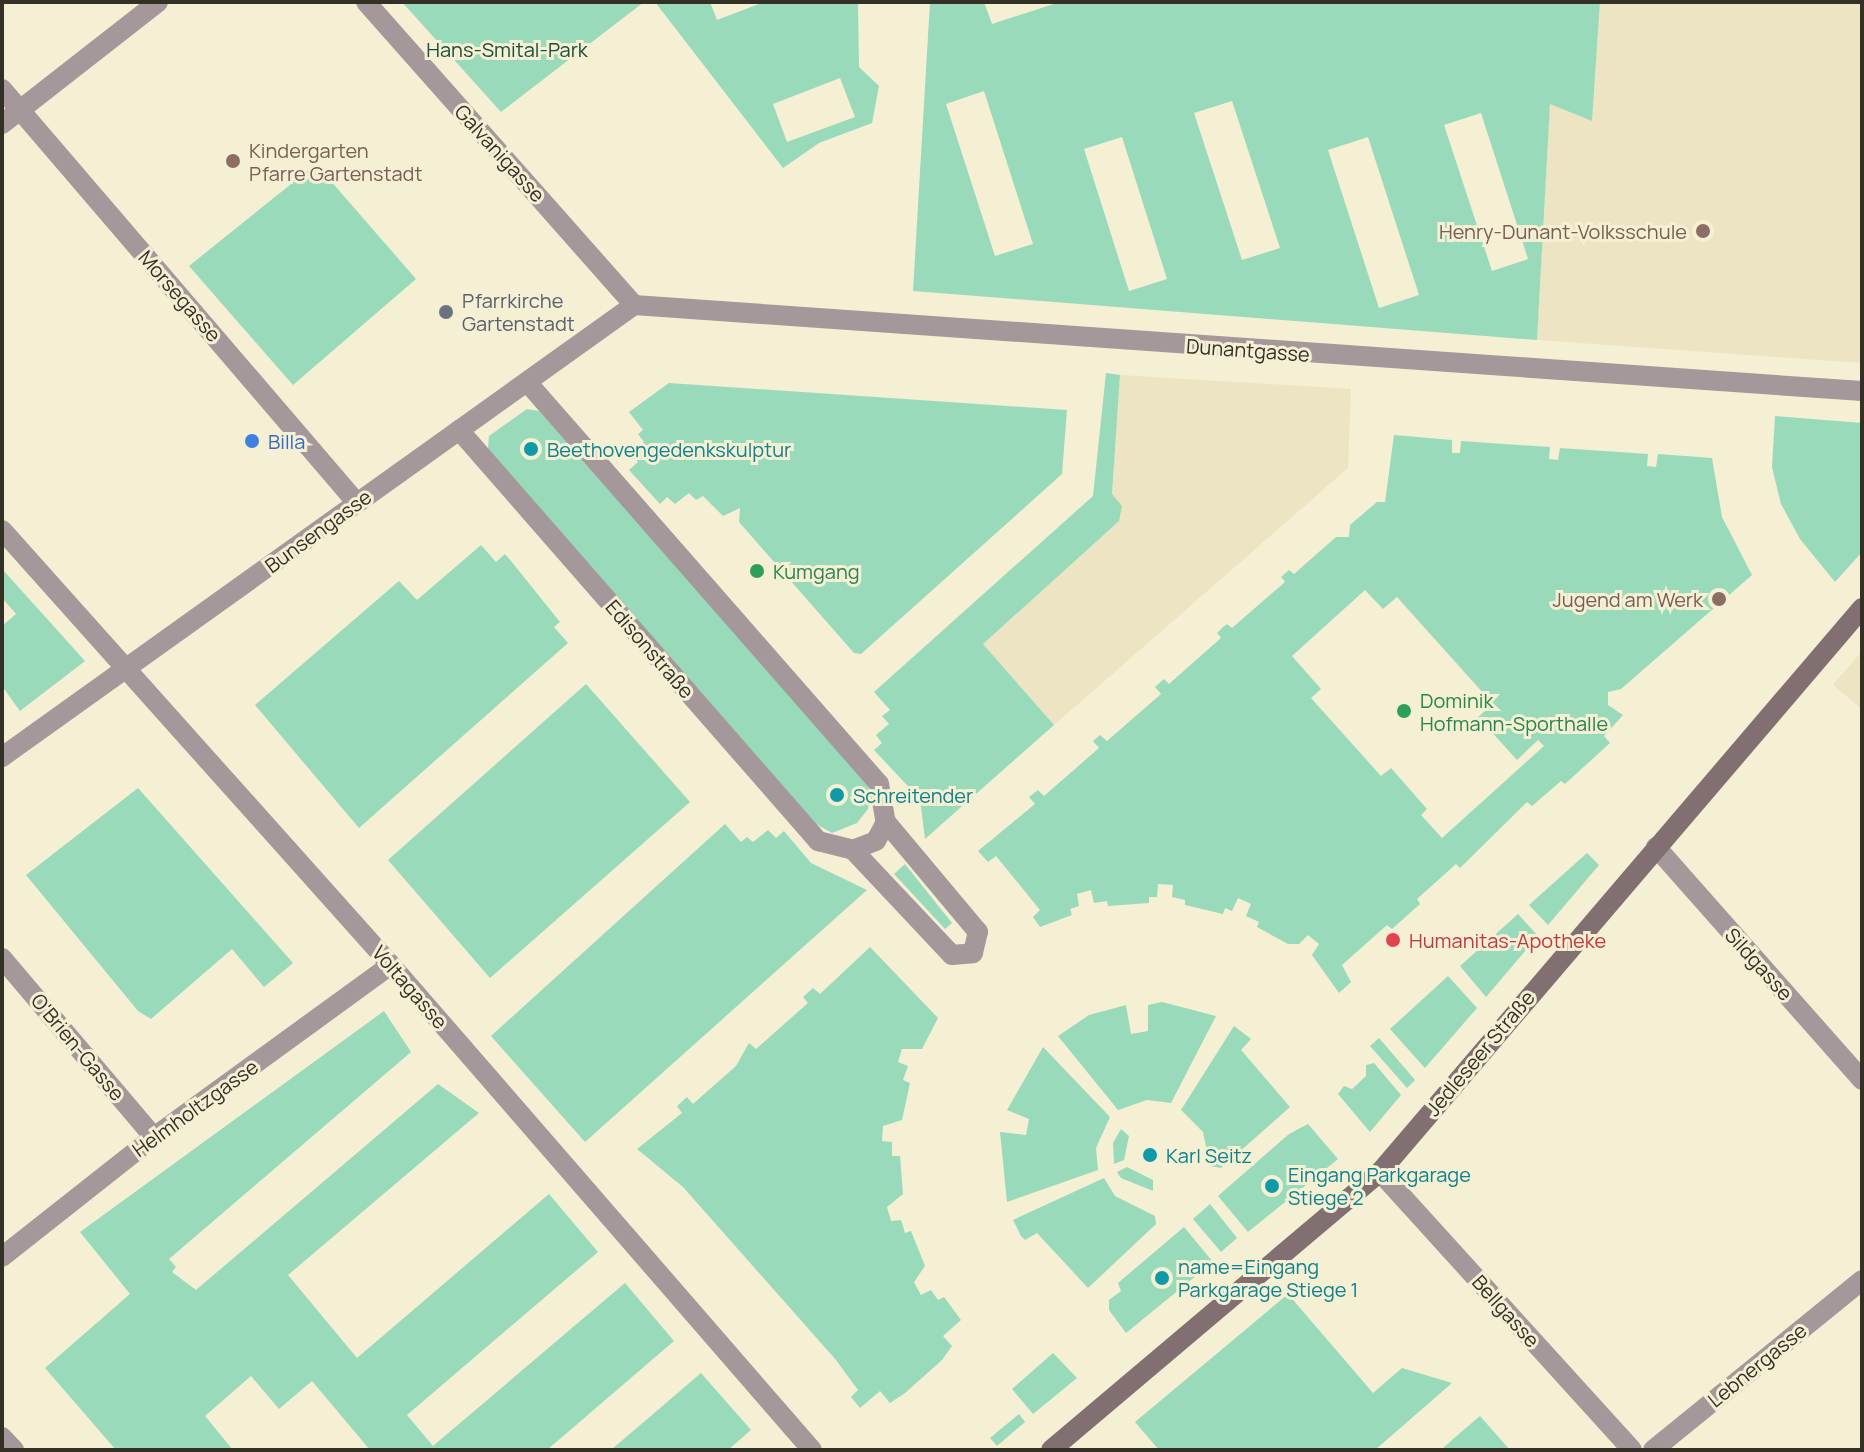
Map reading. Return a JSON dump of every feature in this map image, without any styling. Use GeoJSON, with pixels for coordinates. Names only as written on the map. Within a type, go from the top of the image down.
{"type":"FeatureCollection","features":[{"type":"Feature","properties":{"kind":"street"},"geometry":{"type":"LineString","coordinates":[[2,124],[158,2]]}},
{"type":"Feature","properties":{"kind":"street","name":"Galvanigasse"},"geometry":{"type":"LineString","coordinates":[[366,2],[634,305]]}},
{"type":"Feature","properties":{"kind":"street","name":"Morsegasse"},"geometry":{"type":"LineString","coordinates":[[2,89],[357,503]]}},
{"type":"Feature","properties":{"kind":"street","name":"Dunantgasse"},"geometry":{"type":"LineString","coordinates":[[634,305],[1862,391]]}},
{"type":"Feature","properties":{"kind":"street","name":"Bunsengasse"},"geometry":{"type":"LineString","coordinates":[[2,757],[634,305]]}},
{"type":"Feature","properties":{"kind":"street","name":"Edisonstraße"},"geometry":{"type":"LineString","coordinates":[[459,430],[818,841],[853,850],[952,955],[973,953],[978,932],[886,822],[879,784],[527,382]]}},
{"type":"Feature","properties":{"kind":"street","name":"Voltagasse"},"geometry":{"type":"LineString","coordinates":[[2,530],[391,965],[812,1450]]}},
{"type":"Feature","properties":{"kind":"street","name":"Jedleseer Straße"},"geometry":{"type":"LineString","coordinates":[[1051,1450],[1380,1172],[1862,608]]}},
{"type":"Feature","properties":{"kind":"street"},"geometry":{"type":"LineString","coordinates":[[853,850],[876,841],[886,822]]}},
{"type":"Feature","properties":{"kind":"street","name":"Sildgasse"},"geometry":{"type":"LineString","coordinates":[[1656,847],[1862,1080]]}},
{"type":"Feature","properties":{"kind":"street","name":"O'Brien-Gasse"},"geometry":{"type":"LineString","coordinates":[[2,958],[154,1137]]}},
{"type":"Feature","properties":{"kind":"street","name":"Helmholtzgasse"},"geometry":{"type":"LineString","coordinates":[[2,1257],[154,1137],[391,965]]}},
{"type":"Feature","properties":{"kind":"street","name":"Bellgasse"},"geometry":{"type":"LineString","coordinates":[[1380,1172],[1632,1450]]}},
{"type":"Feature","properties":{"kind":"street","name":"Lebnergasse"},"geometry":{"type":"LineString","coordinates":[[1653,1450],[1862,1280]]}},
{"type":"Feature","properties":{"kind":"street"},"geometry":{"type":"LineString","coordinates":[[2,1437],[14,1450]]}},
{"type":"Feature","properties":{"kind":"shaded area","name":"Henry-Dunant-Volksschule"},"geometry":{"type":"Polygon","coordinates":[[[1600,2],[1862,2],[1862,363],[1537,340],[1550,103],[1592,121],[1600,2]]]}},
{"type":"Feature","properties":{"kind":"shaded area"},"geometry":{"type":"Polygon","coordinates":[[[1120,375],[1351,389],[1348,468],[1054,725],[983,644],[1119,520],[1112,494],[1120,375]]]}},
{"type":"Feature","properties":{"kind":"shaded area"},"geometry":{"type":"Polygon","coordinates":[[[1862,651],[1862,709],[1833,685],[1862,651]]]}},
{"type":"Feature","properties":{"kind":"green space","name":"Hans-Smital-Park"},"geometry":{"type":"Polygon","coordinates":[[[402,2],[644,2],[501,112],[402,2]]]}},
{"type":"Feature","properties":{"kind":"green space"},"geometry":{"type":"Polygon","coordinates":[[[655,2],[710,2],[717,20],[764,2],[858,2],[859,67],[879,86],[872,123],[819,143],[783,168],[655,2]],[[840,78],[773,104],[787,142],[855,117],[840,78]]]}},
{"type":"Feature","properties":{"kind":"green space"},"geometry":{"type":"Polygon","coordinates":[[[930,2],[984,2],[992,24],[1060,2],[1600,2],[1592,121],[1550,104],[1537,340],[913,291],[930,2]],[[984,91],[946,104],[995,256],[1033,244],[984,91]],[[1232,101],[1194,113],[1242,260],[1280,248],[1232,101]],[[1481,113],[1444,125],[1492,271],[1528,259],[1481,113]],[[1122,137],[1084,149],[1129,291],[1167,279],[1122,137]],[[1368,137],[1328,150],[1379,308],[1419,295],[1368,137]]]}},
{"type":"Feature","properties":{"kind":"green space"},"geometry":{"type":"Polygon","coordinates":[[[316,164],[416,279],[293,385],[189,266],[316,164]]]}},
{"type":"Feature","properties":{"kind":"green space"},"geometry":{"type":"Polygon","coordinates":[[[1106,373],[1120,375],[1112,494],[1122,506],[1119,521],[983,644],[1054,725],[925,839],[920,799],[874,750],[882,743],[876,735],[889,724],[882,716],[890,710],[874,692],[1093,496],[1106,373]]]}},
{"type":"Feature","properties":{"kind":"green space"},"geometry":{"type":"Polygon","coordinates":[[[669,383],[1067,410],[1062,474],[861,654],[854,653],[739,522],[740,508],[723,516],[703,496],[696,500],[689,493],[675,504],[667,497],[660,504],[629,470],[638,462],[631,454],[644,442],[638,434],[643,430],[629,412],[669,383]]]}},
{"type":"Feature","properties":{"kind":"green space"},"geometry":{"type":"Polygon","coordinates":[[[527,409],[539,411],[862,777],[871,792],[868,809],[857,823],[832,833],[816,824],[488,449],[489,436],[527,409]]]}},
{"type":"Feature","properties":{"kind":"green space"},"geometry":{"type":"Polygon","coordinates":[[[1775,416],[1862,423],[1862,552],[1835,582],[1800,539],[1781,504],[1772,467],[1775,416]]]}},
{"type":"Feature","properties":{"kind":"green space"},"geometry":{"type":"Polygon","coordinates":[[[1394,435],[1452,440],[1452,453],[1460,453],[1461,441],[1550,447],[1549,459],[1558,460],[1560,448],[1648,454],[1647,466],[1656,467],[1658,454],[1712,458],[1722,517],[1752,575],[1621,689],[1608,692],[1608,705],[1623,715],[1604,736],[1610,743],[1565,784],[1561,781],[1532,806],[1527,802],[1460,868],[1456,864],[1417,899],[1420,904],[1392,929],[1387,925],[1342,965],[1351,982],[1339,993],[1312,955],[1319,944],[1308,935],[1299,944],[1288,944],[1257,927],[1259,922],[1246,916],[1251,904],[1238,898],[1232,911],[1225,908],[1223,914],[1185,905],[1185,900],[1172,897],[1173,885],[1158,884],[1157,897],[1149,897],[1149,903],[1108,906],[1107,901],[1094,903],[1091,890],[1077,894],[1079,906],[1070,909],[1072,915],[1040,927],[1033,917],[1040,910],[996,856],[988,862],[978,851],[1035,804],[1029,797],[1038,790],[1044,796],[1099,748],[1093,741],[1100,735],[1107,741],[1161,694],[1155,687],[1164,679],[1169,684],[1221,638],[1217,633],[1222,628],[1227,624],[1232,628],[1285,582],[1281,577],[1289,570],[1294,574],[1336,537],[1349,537],[1350,525],[1377,502],[1385,502],[1394,435]],[[1365,590],[1292,656],[1321,689],[1311,698],[1381,776],[1391,768],[1427,809],[1421,815],[1442,838],[1544,746],[1538,740],[1517,760],[1478,717],[1493,704],[1397,597],[1383,609],[1365,590]]]}},
{"type":"Feature","properties":{"kind":"green space"},"geometry":{"type":"Polygon","coordinates":[[[481,545],[496,562],[505,554],[560,622],[554,627],[568,643],[359,828],[255,705],[399,581],[417,600],[481,545]]]}},
{"type":"Feature","properties":{"kind":"green space"},"geometry":{"type":"Polygon","coordinates":[[[3,570],[85,661],[20,711],[2,686],[2,626],[16,614],[2,598],[3,570]]]}},
{"type":"Feature","properties":{"kind":"green space"},"geometry":{"type":"Polygon","coordinates":[[[586,684],[690,802],[490,978],[388,860],[586,684]]]}},
{"type":"Feature","properties":{"kind":"green space"},"geometry":{"type":"Polygon","coordinates":[[[138,788],[293,963],[264,987],[232,949],[151,1019],[138,1011],[26,875],[138,788]]]}},
{"type":"Feature","properties":{"kind":"green space"},"geometry":{"type":"Polygon","coordinates":[[[725,824],[741,842],[747,837],[753,842],[768,830],[776,838],[784,831],[811,863],[867,890],[585,1142],[491,1036],[725,824]]]}},
{"type":"Feature","properties":{"kind":"green space"},"geometry":{"type":"Polygon","coordinates":[[[1587,853],[1599,865],[1548,925],[1529,905],[1587,853]]]}},
{"type":"Feature","properties":{"kind":"green space"},"geometry":{"type":"Polygon","coordinates":[[[905,864],[952,923],[945,929],[894,874],[905,864]]]}},
{"type":"Feature","properties":{"kind":"green space"},"geometry":{"type":"Polygon","coordinates":[[[1518,914],[1538,936],[1486,997],[1460,966],[1518,914]]]}},
{"type":"Feature","properties":{"kind":"green space"},"geometry":{"type":"Polygon","coordinates":[[[870,947],[938,1018],[922,1049],[902,1049],[898,1062],[908,1066],[903,1080],[910,1083],[902,1120],[883,1126],[882,1141],[892,1142],[892,1156],[900,1156],[903,1194],[887,1207],[891,1221],[901,1220],[905,1233],[911,1231],[925,1266],[914,1282],[921,1295],[931,1290],[938,1300],[944,1297],[961,1320],[943,1336],[952,1346],[942,1360],[905,1393],[890,1403],[880,1391],[860,1408],[851,1397],[858,1390],[836,1360],[683,1187],[637,1149],[682,1113],[677,1106],[687,1097],[693,1104],[736,1066],[749,1043],[756,1049],[808,1003],[803,997],[813,988],[820,994],[870,947]]]}},
{"type":"Feature","properties":{"kind":"green space"},"geometry":{"type":"Polygon","coordinates":[[[1448,976],[1477,1008],[1425,1068],[1390,1029],[1448,976]]]}},
{"type":"Feature","properties":{"kind":"green space"},"geometry":{"type":"Polygon","coordinates":[[[1162,1002],[1216,1016],[1171,1103],[1147,1100],[1118,1110],[1058,1036],[1089,1015],[1126,1005],[1131,1034],[1148,1031],[1148,1005],[1162,1002]]]}},
{"type":"Feature","properties":{"kind":"green space"},"geometry":{"type":"Polygon","coordinates":[[[384,1011],[411,1052],[169,1259],[176,1267],[172,1272],[196,1290],[438,1084],[479,1113],[288,1275],[357,1358],[549,1194],[598,1252],[407,1415],[433,1446],[625,1283],[674,1341],[547,1450],[370,1450],[312,1381],[279,1409],[251,1376],[205,1416],[233,1450],[116,1450],[45,1368],[130,1294],[80,1232],[384,1011]]]}},
{"type":"Feature","properties":{"kind":"green space"},"geometry":{"type":"Polygon","coordinates":[[[1234,1026],[1251,1039],[1241,1050],[1290,1107],[1221,1168],[1210,1166],[1203,1132],[1181,1110],[1234,1026]]]}},
{"type":"Feature","properties":{"kind":"green space"},"geometry":{"type":"Polygon","coordinates":[[[1379,1038],[1415,1080],[1407,1088],[1370,1046],[1379,1038]]]}},
{"type":"Feature","properties":{"kind":"green space"},"geometry":{"type":"Polygon","coordinates":[[[1043,1047],[1110,1117],[1096,1148],[1098,1170],[1007,1202],[1000,1132],[1026,1135],[1029,1119],[1007,1110],[1043,1047]]]}},
{"type":"Feature","properties":{"kind":"green space"},"geometry":{"type":"Polygon","coordinates":[[[1374,1063],[1401,1095],[1370,1132],[1338,1094],[1344,1086],[1352,1089],[1366,1076],[1366,1065],[1374,1063]]]}},
{"type":"Feature","properties":{"kind":"green space"},"geometry":{"type":"Polygon","coordinates":[[[1308,1124],[1338,1159],[1248,1232],[1218,1196],[1289,1134],[1308,1124]]]}},
{"type":"Feature","properties":{"kind":"green space"},"geometry":{"type":"Polygon","coordinates":[[[1121,1129],[1129,1136],[1124,1160],[1114,1164],[1113,1143],[1121,1129]]]}},
{"type":"Feature","properties":{"kind":"green space"},"geometry":{"type":"Polygon","coordinates":[[[1127,1167],[1153,1180],[1153,1191],[1121,1178],[1117,1172],[1127,1167]]]}},
{"type":"Feature","properties":{"kind":"green space"},"geometry":{"type":"Polygon","coordinates":[[[1104,1178],[1115,1196],[1155,1216],[1156,1224],[1088,1288],[1037,1233],[1025,1240],[1013,1220],[1104,1178]]]}},
{"type":"Feature","properties":{"kind":"green space"},"geometry":{"type":"Polygon","coordinates":[[[1210,1204],[1237,1238],[1221,1252],[1193,1219],[1210,1204]]]}},
{"type":"Feature","properties":{"kind":"green space"},"geometry":{"type":"Polygon","coordinates":[[[1184,1227],[1213,1262],[1126,1333],[1109,1310],[1109,1300],[1121,1291],[1118,1283],[1184,1227]]]}},
{"type":"Feature","properties":{"kind":"green space"},"geometry":{"type":"Polygon","coordinates":[[[1288,1294],[1373,1393],[1402,1368],[1452,1383],[1375,1450],[1159,1450],[1135,1422],[1288,1294]]]}},
{"type":"Feature","properties":{"kind":"green space"},"geometry":{"type":"Polygon","coordinates":[[[1053,1353],[1077,1378],[1033,1414],[1012,1389],[1053,1353]]]}},
{"type":"Feature","properties":{"kind":"green space"},"geometry":{"type":"Polygon","coordinates":[[[701,1373],[751,1430],[728,1450],[611,1450],[701,1373]]]}},
{"type":"Feature","properties":{"kind":"green space"},"geometry":{"type":"Polygon","coordinates":[[[1019,1414],[1025,1422],[997,1446],[990,1438],[1019,1414]]]}},
{"type":"Feature","properties":{"kind":"green space"},"geometry":{"type":"Polygon","coordinates":[[[1480,1416],[1510,1450],[1441,1450],[1452,1440],[1480,1416]]]}},
{"type":"Feature","properties":{"kind":"place","name":"Kindergarten Pfarre Gartenstadt"},"geometry":{"type":"Point","coordinates":[233,161]}},
{"type":"Feature","properties":{"kind":"place","name":"Henry-Dunant-Volksschule"},"geometry":{"type":"Point","coordinates":[1703,231]}},
{"type":"Feature","properties":{"kind":"place","name":"Pfarrkirche Gartenstadt"},"geometry":{"type":"Point","coordinates":[446,312]}},
{"type":"Feature","properties":{"kind":"place","name":"Billa"},"geometry":{"type":"Point","coordinates":[252,441]}},
{"type":"Feature","properties":{"kind":"place","name":"Beethovengedenkskulptur"},"geometry":{"type":"Point","coordinates":[531,449]}},
{"type":"Feature","properties":{"kind":"place","name":"Kumgang"},"geometry":{"type":"Point","coordinates":[757,571]}},
{"type":"Feature","properties":{"kind":"place","name":"Jugend am Werk"},"geometry":{"type":"Point","coordinates":[1719,599]}},
{"type":"Feature","properties":{"kind":"place","name":"Dominik Hofmann-Sporthalle"},"geometry":{"type":"Point","coordinates":[1404,711]}},
{"type":"Feature","properties":{"kind":"place","name":"Schreitender"},"geometry":{"type":"Point","coordinates":[837,795]}},
{"type":"Feature","properties":{"kind":"place","name":"Humanitas-Apotheke"},"geometry":{"type":"Point","coordinates":[1393,940]}},
{"type":"Feature","properties":{"kind":"place","name":"Karl Seitz"},"geometry":{"type":"Point","coordinates":[1150,1155]}},
{"type":"Feature","properties":{"kind":"place","name":"Eingang Parkgarage Stiege 2"},"geometry":{"type":"Point","coordinates":[1272,1186]}},
{"type":"Feature","properties":{"kind":"place","name":"name=Eingang Parkgarage Stiege 1"},"geometry":{"type":"Point","coordinates":[1162,1278]}}]}
